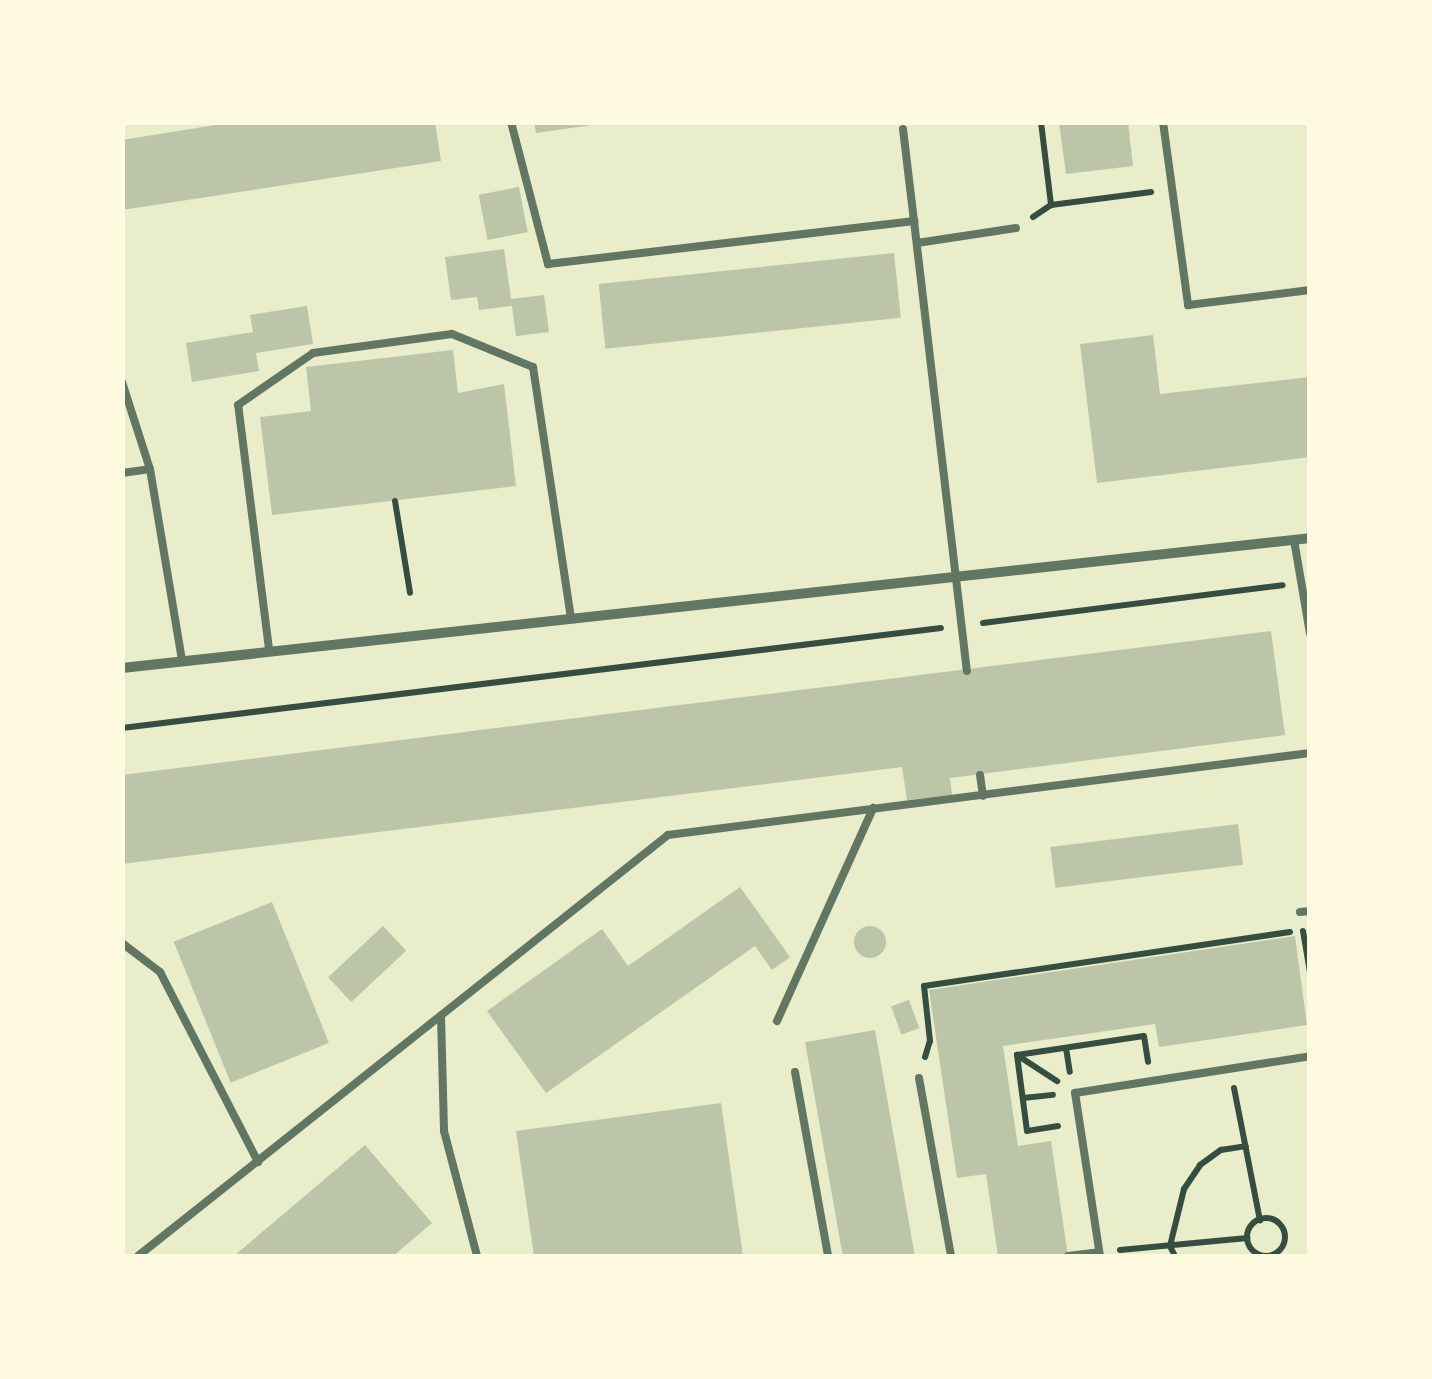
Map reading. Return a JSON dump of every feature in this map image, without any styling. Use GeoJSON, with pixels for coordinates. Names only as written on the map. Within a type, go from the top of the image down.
{"type":"FeatureCollection","features":[{"type":"Feature","properties":{"kind":"street"},"geometry":{"type":"LineString","coordinates":[[122,668],[1310,538]]}},
{"type":"Feature","properties":{"kind":"lane"},"geometry":{"type":"LineString","coordinates":[[510,122],[548,264],[914,220]]}},
{"type":"Feature","properties":{"kind":"lane"},"geometry":{"type":"LineString","coordinates":[[1162,122],[1188,305],[1310,290]]}},
{"type":"Feature","properties":{"kind":"lane"},"geometry":{"type":"LineString","coordinates":[[904,129],[967,672]]}},
{"type":"Feature","properties":{"kind":"lane"},"geometry":{"type":"LineString","coordinates":[[917,244],[1016,228]]}},
{"type":"Feature","properties":{"kind":"lane"},"geometry":{"type":"LineString","coordinates":[[270,649],[238,406],[313,353],[452,334],[533,368],[572,618]]}},
{"type":"Feature","properties":{"kind":"lane"},"geometry":{"type":"LineString","coordinates":[[122,382],[150,469],[182,660]]}},
{"type":"Feature","properties":{"kind":"lane"},"geometry":{"type":"LineString","coordinates":[[122,473],[150,469]]}},
{"type":"Feature","properties":{"kind":"lane"},"geometry":{"type":"LineString","coordinates":[[1294,540],[1310,634]]}},
{"type":"Feature","properties":{"kind":"lane"},"geometry":{"type":"LineString","coordinates":[[138,1256],[668,836],[1310,753]]}},
{"type":"Feature","properties":{"kind":"lane"},"geometry":{"type":"LineString","coordinates":[[980,776],[983,796]]}},
{"type":"Feature","properties":{"kind":"lane"},"geometry":{"type":"LineString","coordinates":[[777,1020],[873,808]]}},
{"type":"Feature","properties":{"kind":"lane"},"geometry":{"type":"LineString","coordinates":[[122,943],[160,972],[258,1162]]}},
{"type":"Feature","properties":{"kind":"lane"},"geometry":{"type":"LineString","coordinates":[[441,1016],[444,1131],[477,1256]]}},
{"type":"Feature","properties":{"kind":"lane"},"geometry":{"type":"LineString","coordinates":[[1068,1256],[1099,1254],[1074,1093],[1310,1056]]}},
{"type":"Feature","properties":{"kind":"lane"},"geometry":{"type":"LineString","coordinates":[[795,1072],[828,1256]]}},
{"type":"Feature","properties":{"kind":"lane"},"geometry":{"type":"LineString","coordinates":[[919,1078],[951,1256]]}},
{"type":"Feature","properties":{"kind":"path"},"geometry":{"type":"LineString","coordinates":[[1041,122],[1051,205]]}},
{"type":"Feature","properties":{"kind":"path"},"geometry":{"type":"LineString","coordinates":[[1016,228],[1051,205],[1172,190]]}},
{"type":"Feature","properties":{"kind":"path"},"geometry":{"type":"LineString","coordinates":[[395,501],[410,594]]}},
{"type":"Feature","properties":{"kind":"path"},"geometry":{"type":"LineString","coordinates":[[122,728],[1301,582]]}},
{"type":"Feature","properties":{"kind":"path"},"geometry":{"type":"LineString","coordinates":[[1305,912],[1303,930],[1310,972]]}},
{"type":"Feature","properties":{"kind":"path"},"geometry":{"type":"LineString","coordinates":[[919,1078],[930,1041],[924,986],[1303,930]]}},
{"type":"Feature","properties":{"kind":"path"},"geometry":{"type":"LineString","coordinates":[[1017,1055],[1074,1093]]}},
{"type":"Feature","properties":{"kind":"path"},"geometry":{"type":"LineString","coordinates":[[1231,1069],[1260,1220]]}},
{"type":"Feature","properties":{"kind":"path"},"geometry":{"type":"LineString","coordinates":[[1023,1098],[1074,1093]]}},
{"type":"Feature","properties":{"kind":"path"},"geometry":{"type":"LineString","coordinates":[[1175,1256],[1170,1246],[1184,1190],[1200,1165],[1221,1150],[1246,1146]]}},
{"type":"Feature","properties":{"kind":"path"},"geometry":{"type":"LineString","coordinates":[[1260,1220],[1272,1220],[1284,1232],[1283,1246],[1269,1256],[1252,1250],[1247,1238],[1250,1227],[1260,1220]]}},
{"type":"Feature","properties":{"kind":"path"},"geometry":{"type":"LineString","coordinates":[[1099,1254],[1247,1238]]}},
{"type":"Feature","properties":{"kind":"building"},"geometry":{"type":"Polygon","coordinates":[[[234,122],[435,122],[441,161],[122,210],[122,140],[234,122]]]}},
{"type":"Feature","properties":{"kind":"building"},"geometry":{"type":"Polygon","coordinates":[[[534,122],[592,122],[592,125],[536,133],[534,122]]]}},
{"type":"Feature","properties":{"kind":"building"},"geometry":{"type":"Polygon","coordinates":[[[1059,122],[1128,122],[1133,166],[1066,174],[1059,122]]]}},
{"type":"Feature","properties":{"kind":"building"},"geometry":{"type":"Polygon","coordinates":[[[519,187],[528,232],[488,240],[479,195],[519,187]]]}},
{"type":"Feature","properties":{"kind":"building"},"geometry":{"type":"Polygon","coordinates":[[[504,249],[511,299],[544,295],[549,332],[516,336],[512,306],[479,310],[477,297],[451,300],[445,257],[504,249]]]}},
{"type":"Feature","properties":{"kind":"building"},"geometry":{"type":"Polygon","coordinates":[[[894,253],[901,318],[605,349],[599,284],[894,253]]]}},
{"type":"Feature","properties":{"kind":"building"},"geometry":{"type":"Polygon","coordinates":[[[307,306],[313,344],[256,353],[259,371],[192,382],[186,343],[253,332],[250,315],[307,306]]]}},
{"type":"Feature","properties":{"kind":"building"},"geometry":{"type":"Polygon","coordinates":[[[1153,335],[1160,394],[1310,377],[1310,457],[1097,483],[1080,344],[1153,335]]]}},
{"type":"Feature","properties":{"kind":"building"},"geometry":{"type":"Polygon","coordinates":[[[453,350],[458,393],[504,384],[516,486],[272,515],[260,417],[311,411],[306,367],[453,350]]]}},
{"type":"Feature","properties":{"kind":"building"},"geometry":{"type":"Polygon","coordinates":[[[1271,631],[1285,735],[950,778],[952,795],[907,800],[902,767],[122,864],[122,775],[1271,631]]]}},
{"type":"Feature","properties":{"kind":"building"},"geometry":{"type":"Polygon","coordinates":[[[1238,824],[1243,865],[1055,888],[1050,847],[1238,824]]]}},
{"type":"Feature","properties":{"kind":"building"},"geometry":{"type":"Polygon","coordinates":[[[740,887],[790,957],[772,970],[755,946],[546,1093],[487,1011],[602,929],[628,966],[740,887]]]}},
{"type":"Feature","properties":{"kind":"building"},"geometry":{"type":"Polygon","coordinates":[[[272,902],[329,1043],[231,1083],[174,942],[272,902]]]}},
{"type":"Feature","properties":{"kind":"building"},"geometry":{"type":"Polygon","coordinates":[[[383,926],[406,951],[351,1002],[328,977],[383,926]]]}},
{"type":"Feature","properties":{"kind":"building"},"geometry":{"type":"Polygon","coordinates":[[[870,926],[882,930],[886,942],[882,954],[870,958],[858,954],[854,942],[858,930],[870,926]]]}},
{"type":"Feature","properties":{"kind":"building"},"geometry":{"type":"Polygon","coordinates":[[[1295,936],[1307,1025],[1159,1047],[1155,1024],[1003,1046],[1018,1146],[1051,1141],[1068,1256],[998,1256],[986,1174],[957,1178],[929,990],[1295,936]]]}},
{"type":"Feature","properties":{"kind":"building"},"geometry":{"type":"Polygon","coordinates":[[[909,1000],[919,1028],[901,1035],[891,1006],[909,1000]]]}},
{"type":"Feature","properties":{"kind":"building"},"geometry":{"type":"Polygon","coordinates":[[[875,1030],[915,1256],[843,1256],[805,1042],[875,1030]]]}},
{"type":"Feature","properties":{"kind":"building"},"geometry":{"type":"Polygon","coordinates":[[[721,1103],[743,1256],[534,1256],[516,1131],[721,1103]]]}},
{"type":"Feature","properties":{"kind":"building"},"geometry":{"type":"Polygon","coordinates":[[[365,1145],[432,1223],[393,1256],[234,1256],[365,1145]]]}}]}
